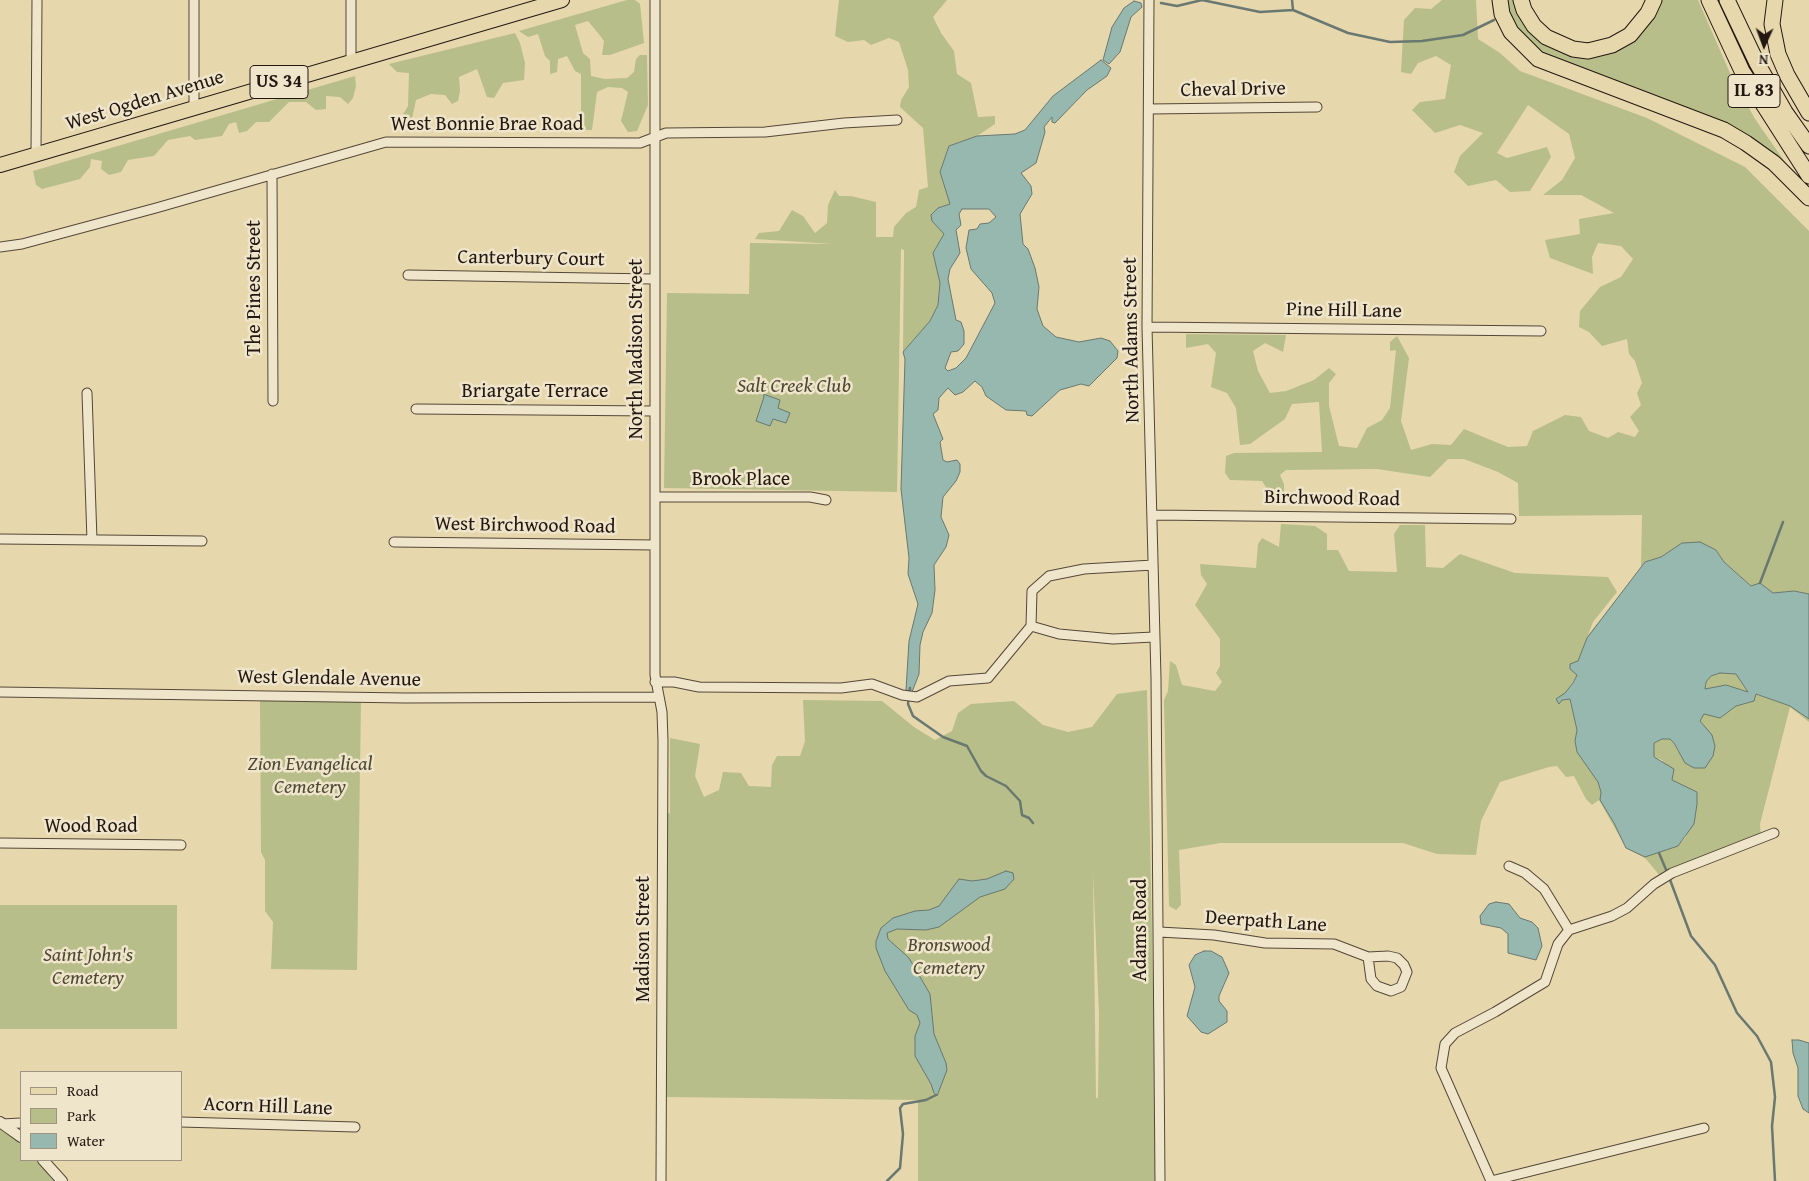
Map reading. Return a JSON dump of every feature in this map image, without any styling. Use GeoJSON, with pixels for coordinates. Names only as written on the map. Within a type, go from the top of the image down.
{"type":"FeatureCollection","features":[{"type":"Feature","properties":{"kind":"highway"},"geometry":{"type":"LineString","coordinates":[[1500,0],[1502,14],[1511,32],[1538,59],[1724,130],[1774,163],[1809,198]]}},
{"type":"Feature","properties":{"kind":"highway"},"geometry":{"type":"LineString","coordinates":[[1521,0],[1524,10],[1534,26],[1546,37],[1573,49],[1588,51],[1612,45],[1630,35],[1648,13],[1654,0]]}},
{"type":"Feature","properties":{"kind":"highway","name":"IL 83"},"geometry":{"type":"LineString","coordinates":[[1709,0],[1742,71],[1809,176]]}},
{"type":"Feature","properties":{"kind":"highway","name":"IL 83"},"geometry":{"type":"LineString","coordinates":[[1727,0],[1757,63],[1785,112],[1809,146]]}},
{"type":"Feature","properties":{"kind":"highway"},"geometry":{"type":"LineString","coordinates":[[1774,0],[1772,24],[1778,54],[1787,75],[1809,113]]}},
{"type":"Feature","properties":{"kind":"main road","name":"West Ogden Avenue"},"geometry":{"type":"LineString","coordinates":[[0,165],[562,0]]}},
{"type":"Feature","properties":{"kind":"street"},"geometry":{"type":"LineString","coordinates":[[36,154],[37,0]]}},
{"type":"Feature","properties":{"kind":"street"},"geometry":{"type":"LineString","coordinates":[[194,0],[194,107]]}},
{"type":"Feature","properties":{"kind":"street"},"geometry":{"type":"LineString","coordinates":[[351,0],[351,62]]}},
{"type":"Feature","properties":{"kind":"street","name":"North Madison Street"},"geometry":{"type":"LineString","coordinates":[[654,0],[655,682],[658,697]]}},
{"type":"Feature","properties":{"kind":"street","name":"North Adams Street"},"geometry":{"type":"LineString","coordinates":[[1149,0],[1148,327],[1156,678]]}},
{"type":"Feature","properties":{"kind":"street","name":"Cheval Drive"},"geometry":{"type":"LineString","coordinates":[[1149,109],[1317,107]]}},
{"type":"Feature","properties":{"kind":"street","name":"West Bonnie Brae Road"},"geometry":{"type":"LineString","coordinates":[[0,247],[22,244],[376,144],[394,141],[640,143],[666,133],[766,132],[844,123],[897,120]]}},
{"type":"Feature","properties":{"kind":"street","name":"The Pines Street"},"geometry":{"type":"LineString","coordinates":[[272,174],[273,401]]}},
{"type":"Feature","properties":{"kind":"street","name":"Canterbury Court"},"geometry":{"type":"LineString","coordinates":[[408,275],[653,279]]}},
{"type":"Feature","properties":{"kind":"street","name":"Pine Hill Lane"},"geometry":{"type":"LineString","coordinates":[[1148,327],[1541,331]]}},
{"type":"Feature","properties":{"kind":"street"},"geometry":{"type":"LineString","coordinates":[[87,393],[92,540]]}},
{"type":"Feature","properties":{"kind":"street","name":"Briargate Terrace"},"geometry":{"type":"LineString","coordinates":[[416,409],[654,411]]}},
{"type":"Feature","properties":{"kind":"street","name":"Brook Place"},"geometry":{"type":"LineString","coordinates":[[655,497],[810,497],[826,500]]}},
{"type":"Feature","properties":{"kind":"street","name":"Birchwood Road"},"geometry":{"type":"LineString","coordinates":[[1153,515],[1511,518]]}},
{"type":"Feature","properties":{"kind":"street"},"geometry":{"type":"LineString","coordinates":[[0,539],[202,541]]}},
{"type":"Feature","properties":{"kind":"street","name":"West Birchwood Road"},"geometry":{"type":"LineString","coordinates":[[394,542],[655,545]]}},
{"type":"Feature","properties":{"kind":"street"},"geometry":{"type":"LineString","coordinates":[[655,682],[674,682],[709,687],[841,688],[872,684],[902,695],[917,697],[949,681],[988,678],[1031,626],[1032,591],[1049,576],[1084,569],[1153,564]]}},
{"type":"Feature","properties":{"kind":"street"},"geometry":{"type":"LineString","coordinates":[[1031,626],[1060,634],[1104,639],[1154,637]]}},
{"type":"Feature","properties":{"kind":"street","name":"Adams Road"},"geometry":{"type":"LineString","coordinates":[[1156,678],[1160,1181]]}},
{"type":"Feature","properties":{"kind":"street","name":"West Glendale Avenue"},"geometry":{"type":"LineString","coordinates":[[0,692],[405,698],[658,697]]}},
{"type":"Feature","properties":{"kind":"street","name":"Madison Street"},"geometry":{"type":"LineString","coordinates":[[658,697],[663,741],[661,1181]]}},
{"type":"Feature","properties":{"kind":"street"},"geometry":{"type":"LineString","coordinates":[[1704,1128],[1491,1181],[1441,1068],[1445,1044],[1455,1033],[1545,982],[1558,944],[1569,930],[1605,918],[1627,908],[1669,874],[1774,834]]}},
{"type":"Feature","properties":{"kind":"street","name":"Wood Road"},"geometry":{"type":"LineString","coordinates":[[0,843],[181,845]]}},
{"type":"Feature","properties":{"kind":"street"},"geometry":{"type":"LineString","coordinates":[[1509,866],[1525,873],[1544,889],[1569,930]]}},
{"type":"Feature","properties":{"kind":"street","name":"Deerpath Lane"},"geometry":{"type":"LineString","coordinates":[[1159,932],[1214,935],[1265,943],[1334,944],[1368,957],[1397,958],[1407,972],[1400,987],[1391,991],[1377,986],[1371,979],[1368,957]]}},
{"type":"Feature","properties":{"kind":"street","name":"Acorn Hill Lane"},"geometry":{"type":"LineString","coordinates":[[182,1122],[355,1127]]}},
{"type":"Feature","properties":{"kind":"street"},"geometry":{"type":"LineString","coordinates":[[1,1123],[20,1123]]}},
{"type":"Feature","properties":{"kind":"street"},"geometry":{"type":"LineString","coordinates":[[1,1123],[20,1136]]}},
{"type":"Feature","properties":{"kind":"street"},"geometry":{"type":"LineString","coordinates":[[44,1161],[62,1181]]}},
{"type":"Feature","properties":{"kind":"green space"},"geometry":{"type":"Polygon","coordinates":[[[627,0],[635,0],[640,4],[644,43],[610,55],[602,55],[604,41],[588,21],[575,25],[583,53],[590,59],[591,76],[605,79],[627,78],[634,72],[636,59],[640,55],[647,55],[648,105],[637,131],[628,132],[621,121],[628,92],[622,88],[608,87],[597,92],[592,130],[581,130],[581,74],[575,71],[567,56],[558,59],[557,72],[550,74],[550,61],[545,56],[538,34],[528,37],[519,31],[627,0]]]}},
{"type":"Feature","properties":{"kind":"green space","name":"Salt Creek Club"},"geometry":{"type":"Polygon","coordinates":[[[839,0],[947,0],[933,17],[941,33],[954,51],[957,74],[971,83],[978,117],[995,116],[995,124],[977,136],[949,146],[940,172],[950,204],[938,208],[932,221],[944,234],[933,253],[940,283],[938,305],[930,321],[903,352],[904,250],[901,249],[897,492],[664,488],[667,293],[749,294],[750,243],[834,244],[755,239],[759,233],[779,231],[792,210],[803,216],[815,233],[827,223],[828,205],[835,190],[839,196],[851,196],[876,202],[876,237],[893,237],[894,227],[906,213],[916,207],[919,190],[928,187],[923,128],[900,107],[901,100],[909,87],[908,70],[899,42],[889,38],[871,45],[864,40],[848,42],[835,36],[839,0]]]}},
{"type":"Feature","properties":{"kind":"green space"},"geometry":{"type":"Polygon","coordinates":[[[1442,0],[1476,0],[1478,39],[1500,53],[1520,71],[1647,118],[1745,167],[1809,231],[1809,594],[1794,591],[1773,593],[1760,583],[1751,586],[1724,562],[1716,549],[1682,543],[1661,557],[1645,562],[1600,620],[1587,638],[1575,671],[1577,675],[1562,700],[1570,699],[1577,730],[1575,741],[1577,752],[1598,782],[1601,792],[1600,800],[1622,839],[1645,857],[1678,846],[1686,837],[1696,792],[1672,780],[1662,760],[1654,757],[1653,743],[1662,739],[1670,739],[1674,742],[1678,752],[1705,727],[1700,720],[1704,713],[1720,718],[1736,706],[1754,701],[1755,694],[1790,706],[1809,719],[1809,722],[1790,707],[1760,824],[1761,838],[1661,877],[1645,858],[1626,848],[1599,800],[1592,805],[1586,799],[1574,776],[1566,777],[1557,766],[1500,782],[1481,821],[1476,855],[1437,854],[1403,843],[1220,843],[1179,850],[1181,905],[1176,910],[1169,906],[1164,700],[1168,691],[1170,661],[1176,665],[1182,685],[1215,691],[1222,682],[1216,673],[1220,666],[1220,639],[1195,605],[1207,584],[1201,575],[1200,564],[1256,568],[1258,544],[1262,538],[1279,547],[1281,524],[1315,526],[1327,534],[1327,550],[1338,550],[1349,571],[1397,572],[1394,534],[1400,525],[1425,525],[1426,567],[1443,568],[1460,554],[1515,573],[1608,577],[1617,592],[1593,622],[1588,635],[1641,567],[1642,515],[1519,516],[1518,483],[1498,472],[1464,459],[1448,459],[1430,477],[1377,469],[1286,470],[1280,475],[1284,484],[1284,499],[1273,498],[1262,481],[1230,480],[1225,473],[1226,456],[1234,453],[1322,452],[1319,402],[1292,404],[1285,419],[1250,444],[1240,445],[1236,408],[1227,393],[1211,387],[1216,353],[1208,344],[1186,348],[1186,334],[1286,335],[1283,352],[1265,343],[1253,351],[1258,371],[1270,393],[1286,391],[1314,380],[1329,368],[1336,374],[1329,383],[1329,406],[1339,446],[1357,448],[1367,428],[1382,420],[1390,408],[1396,350],[1390,351],[1390,342],[1397,336],[1409,358],[1401,421],[1411,450],[1432,444],[1451,445],[1464,429],[1508,447],[1527,446],[1533,431],[1565,415],[1581,417],[1589,431],[1608,438],[1618,432],[1635,437],[1639,431],[1630,417],[1641,405],[1637,393],[1642,383],[1635,361],[1629,354],[1627,339],[1602,346],[1589,332],[1579,327],[1580,311],[1600,287],[1621,277],[1633,259],[1621,246],[1598,243],[1592,257],[1593,274],[1550,258],[1545,240],[1580,234],[1579,219],[1614,213],[1581,195],[1543,195],[1562,180],[1575,158],[1569,134],[1528,105],[1497,153],[1507,158],[1547,147],[1551,157],[1530,191],[1510,192],[1496,180],[1468,186],[1454,172],[1460,156],[1483,133],[1460,125],[1435,133],[1412,110],[1420,102],[1445,99],[1451,65],[1436,56],[1418,63],[1411,74],[1401,72],[1404,20],[1415,8],[1431,9],[1442,0]]]}},
{"type":"Feature","properties":{"kind":"green space"},"geometry":{"type":"Polygon","coordinates":[[[1505,0],[1514,0],[1528,26],[1608,53],[1660,0],[1698,0],[1730,73],[1755,119],[1792,172],[1776,157],[1543,55],[1528,44],[1510,19],[1505,0]]]}},
{"type":"Feature","properties":{"kind":"green space"},"geometry":{"type":"Polygon","coordinates":[[[515,33],[520,43],[525,63],[524,80],[503,83],[494,98],[487,97],[477,69],[459,77],[460,91],[458,101],[452,104],[445,95],[431,94],[416,100],[410,128],[400,131],[402,116],[408,106],[409,73],[397,72],[389,64],[515,33]]]}},
{"type":"Feature","properties":{"kind":"green space"},"geometry":{"type":"Polygon","coordinates":[[[355,76],[356,86],[353,98],[348,104],[340,97],[326,96],[326,109],[316,110],[306,102],[289,102],[269,122],[256,122],[247,131],[239,133],[236,122],[229,124],[222,136],[195,140],[190,136],[168,140],[154,156],[128,160],[121,172],[109,175],[101,169],[102,161],[91,159],[90,167],[80,179],[42,189],[36,185],[33,171],[355,76]]]}},
{"type":"Feature","properties":{"kind":"green space"},"geometry":{"type":"Polygon","coordinates":[[[1720,673],[1736,674],[1748,693],[1741,689],[1705,689],[1706,682],[1711,676],[1720,673]]]}},
{"type":"Feature","properties":{"kind":"green space","name":"Bronswood Cemetery"},"geometry":{"type":"Polygon","coordinates":[[[1147,690],[1157,1181],[918,1181],[918,1100],[667,1097],[667,814],[670,813],[670,738],[700,744],[695,776],[704,797],[719,790],[723,772],[741,773],[749,786],[771,787],[772,765],[777,756],[800,756],[805,741],[803,700],[882,701],[914,727],[935,740],[952,731],[958,713],[971,704],[1014,701],[1043,725],[1068,732],[1092,727],[1117,694],[1147,690]],[[1093,871],[1096,1098],[1098,1098],[1099,1015],[1093,871]]]}},
{"type":"Feature","properties":{"kind":"green space","name":"Zion Evangelical Cemetery"},"geometry":{"type":"Polygon","coordinates":[[[260,700],[361,702],[357,970],[271,969],[273,922],[265,911],[265,860],[261,852],[260,700]]]}},
{"type":"Feature","properties":{"kind":"green space","name":"Saint John's Cemetery"},"geometry":{"type":"Polygon","coordinates":[[[0,905],[177,905],[177,1029],[0,1029],[0,905]]]}},
{"type":"Feature","properties":{"kind":"green space"},"geometry":{"type":"Polygon","coordinates":[[[0,1124],[20,1139],[20,1161],[40,1161],[58,1181],[0,1181],[0,1124]]]}},
{"type":"Feature","properties":{"kind":"water"},"geometry":{"type":"Polygon","coordinates":[[[1134,1],[1141,3],[1142,7],[1131,17],[1120,52],[1109,64],[1103,60],[1112,27],[1124,8],[1134,1]]]}},
{"type":"Feature","properties":{"kind":"water"},"geometry":{"type":"Polygon","coordinates":[[[1101,60],[1111,68],[1107,76],[1087,90],[1055,123],[1052,122],[1052,117],[1044,127],[1045,132],[1036,163],[1021,173],[1031,186],[1032,194],[1020,214],[1023,244],[1028,249],[1039,287],[1037,309],[1043,326],[1056,337],[1079,342],[1101,338],[1110,341],[1118,351],[1117,358],[1089,386],[1081,384],[1060,390],[1032,416],[1027,415],[1026,411],[1006,410],[986,396],[982,387],[975,381],[963,392],[955,395],[948,388],[939,398],[938,410],[933,414],[943,439],[940,442],[943,460],[947,462],[957,460],[960,464],[960,472],[956,481],[943,497],[941,517],[949,535],[946,547],[934,565],[935,590],[932,613],[923,632],[920,645],[919,674],[912,692],[906,690],[909,641],[918,604],[908,574],[909,558],[901,489],[905,359],[903,352],[930,321],[938,305],[940,283],[933,253],[944,234],[932,221],[931,215],[938,208],[950,204],[940,172],[949,146],[977,136],[1015,134],[1025,130],[1053,96],[1101,60]],[[962,209],[959,214],[961,225],[956,230],[960,253],[950,269],[948,279],[956,320],[961,322],[964,331],[964,344],[958,351],[951,352],[945,368],[948,371],[956,368],[966,358],[995,303],[992,293],[971,269],[966,248],[969,230],[977,229],[980,224],[989,223],[996,217],[989,209],[962,209]]]}},
{"type":"Feature","properties":{"kind":"water"},"geometry":{"type":"Polygon","coordinates":[[[763,394],[780,400],[778,408],[790,413],[786,423],[773,419],[770,426],[756,421],[764,397],[763,394]]]}},
{"type":"Feature","properties":{"kind":"water"},"geometry":{"type":"Polygon","coordinates":[[[1700,542],[1716,550],[1724,562],[1751,586],[1760,583],[1773,593],[1794,591],[1809,594],[1809,719],[1790,706],[1756,694],[1754,701],[1736,706],[1720,718],[1704,714],[1700,721],[1712,735],[1715,746],[1713,756],[1705,768],[1694,768],[1685,763],[1670,739],[1662,739],[1654,743],[1654,757],[1674,769],[1672,780],[1697,792],[1697,804],[1694,824],[1678,846],[1645,857],[1626,848],[1600,800],[1601,792],[1598,782],[1577,752],[1575,741],[1577,730],[1570,699],[1562,700],[1559,704],[1556,699],[1565,693],[1577,675],[1570,669],[1570,664],[1578,661],[1587,638],[1645,562],[1661,557],[1682,543],[1700,542]],[[1720,673],[1711,676],[1706,682],[1705,689],[1726,685],[1748,692],[1736,674],[1720,673]]]}},
{"type":"Feature","properties":{"kind":"water"},"geometry":{"type":"Polygon","coordinates":[[[1006,871],[1013,873],[1014,879],[1005,889],[980,897],[939,927],[926,930],[897,929],[887,933],[888,939],[909,958],[930,994],[934,1034],[947,1070],[937,1096],[915,1056],[915,1036],[920,1023],[917,1015],[909,1010],[885,971],[876,948],[876,941],[881,928],[893,918],[939,906],[959,879],[972,881],[987,879],[1006,871]]]}},
{"type":"Feature","properties":{"kind":"water"},"geometry":{"type":"Polygon","coordinates":[[[1496,902],[1509,904],[1520,918],[1532,922],[1538,928],[1542,946],[1536,960],[1508,953],[1508,934],[1501,928],[1481,924],[1480,916],[1489,904],[1496,902]]]}},
{"type":"Feature","properties":{"kind":"water"},"geometry":{"type":"Polygon","coordinates":[[[1204,951],[1211,951],[1222,957],[1229,973],[1219,996],[1219,1001],[1227,1011],[1227,1022],[1208,1034],[1201,1032],[1187,1016],[1195,987],[1189,965],[1195,955],[1204,951]]]}},
{"type":"Feature","properties":{"kind":"water"},"geometry":{"type":"Polygon","coordinates":[[[1792,1040],[1809,1043],[1809,1113],[1803,1109],[1798,1096],[1798,1068],[1793,1053],[1792,1040]]]}},
{"type":"Feature","properties":{"kind":"waterway"},"geometry":{"type":"LineString","coordinates":[[1161,3],[1177,6],[1202,0],[1260,12],[1293,10],[1348,33],[1390,42],[1422,41],[1463,35],[1494,20]]}},
{"type":"Feature","properties":{"kind":"waterway"},"geometry":{"type":"LineString","coordinates":[[1292,0],[1293,10]]}},
{"type":"Feature","properties":{"kind":"waterway"},"geometry":{"type":"LineString","coordinates":[[1760,583],[1783,522]]}},
{"type":"Feature","properties":{"kind":"waterway"},"geometry":{"type":"LineString","coordinates":[[910,688],[908,704],[913,716],[943,737],[967,746],[981,771],[986,776],[1006,786],[1020,801],[1022,815],[1029,818],[1033,823]]}},
{"type":"Feature","properties":{"kind":"waterway"},"geometry":{"type":"LineString","coordinates":[[1659,853],[1667,872]]}},
{"type":"Feature","properties":{"kind":"waterway"},"geometry":{"type":"LineString","coordinates":[[1669,877],[1691,936],[1715,965],[1737,1013],[1757,1036],[1771,1062],[1775,1097],[1772,1126],[1775,1181]]}},
{"type":"Feature","properties":{"kind":"waterway"},"geometry":{"type":"LineString","coordinates":[[887,1181],[900,1168],[903,1134],[900,1108],[903,1104],[926,1100],[936,1095]]}}]}
